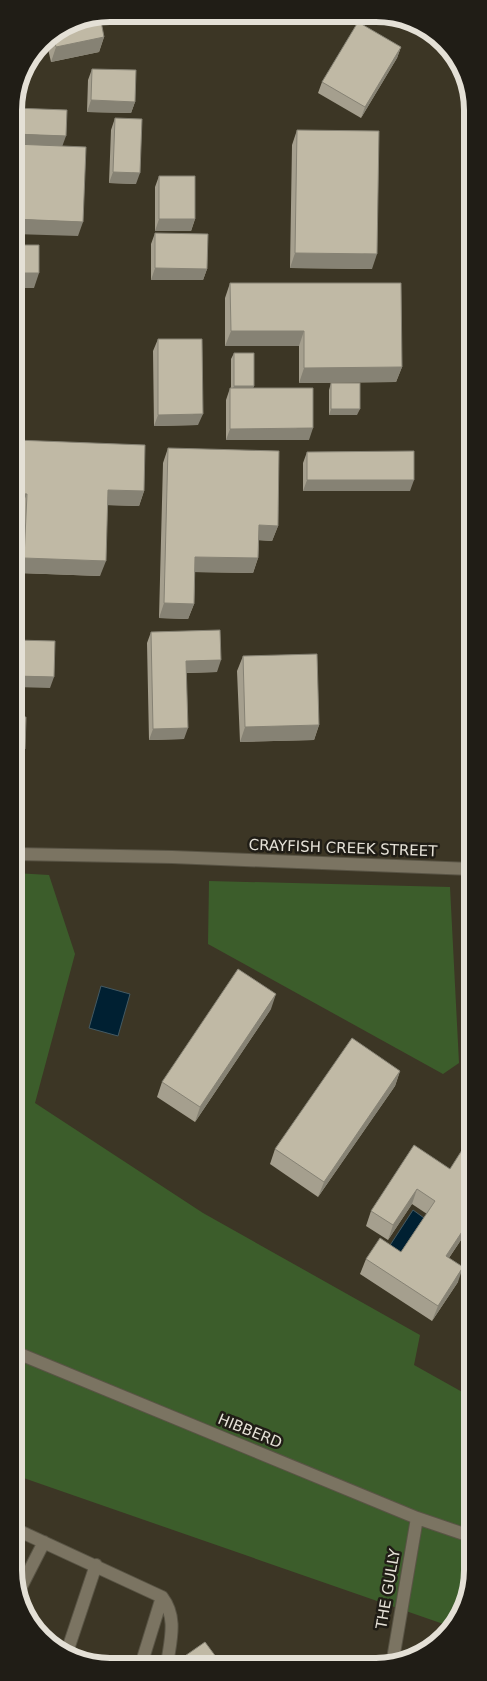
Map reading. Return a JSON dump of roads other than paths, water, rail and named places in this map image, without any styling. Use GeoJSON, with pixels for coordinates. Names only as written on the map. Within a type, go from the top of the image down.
{"type":"FeatureCollection","features":[{"type":"Feature","properties":{"kind":"street","name":"CRAYFISH CREEK STREET"},"geometry":{"type":"LineString","coordinates":[[22,854],[172,857],[464,870]]}},
{"type":"Feature","properties":{"kind":"street","name":"HIBBERD"},"geometry":{"type":"LineString","coordinates":[[22,1355],[417,1518],[464,1534]]}},
{"type":"Feature","properties":{"kind":"street","name":"THE GULLY"},"geometry":{"type":"LineString","coordinates":[[393,1657],[417,1518]]}},
{"type":"Feature","properties":{"kind":"street"},"geometry":{"type":"LineString","coordinates":[[22,1532],[96,1564],[162,1597],[170,1607],[173,1620],[168,1658]]}},
{"type":"Feature","properties":{"kind":"street"},"geometry":{"type":"LineString","coordinates":[[24,1582],[44,1542]]}},
{"type":"Feature","properties":{"kind":"street"},"geometry":{"type":"LineString","coordinates":[[68,1648],[96,1564]]}},
{"type":"Feature","properties":{"kind":"street"},"geometry":{"type":"LineString","coordinates":[[143,1658],[162,1597]]}},
{"type":"Feature","properties":{"kind":"water"},"geometry":{"type":"Polygon","coordinates":[[[101,986],[130,994],[118,1036],[89,1028],[101,986]]]}},
{"type":"Feature","properties":{"kind":"water"},"geometry":{"type":"Polygon","coordinates":[[[413,1210],[424,1218],[396,1260],[385,1253],[413,1210]]]}}]}
